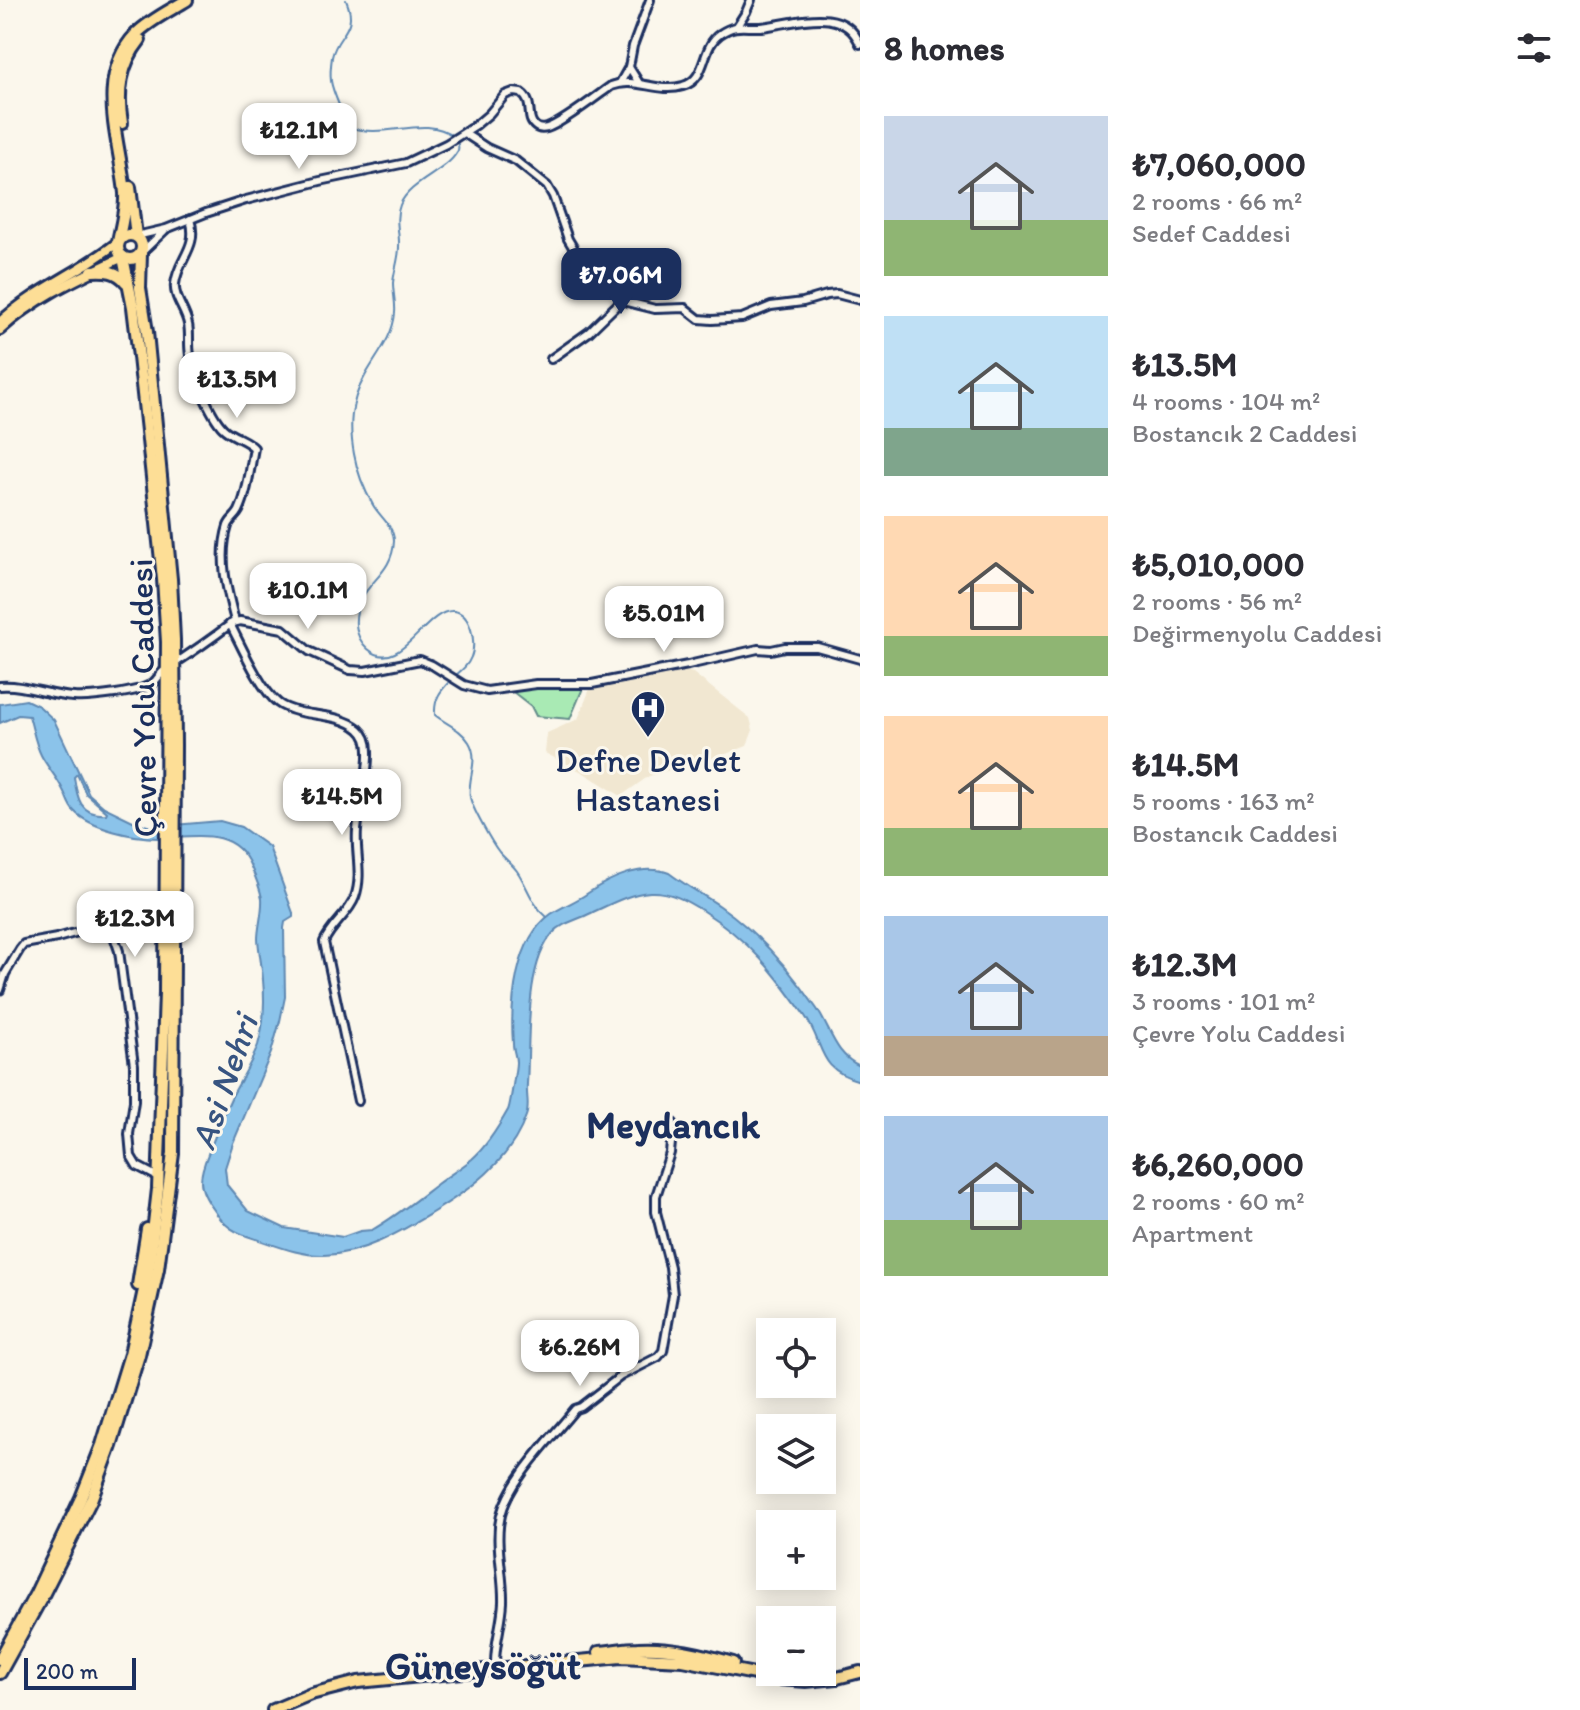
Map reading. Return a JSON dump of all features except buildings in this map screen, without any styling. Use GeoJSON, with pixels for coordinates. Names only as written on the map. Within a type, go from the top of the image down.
{"type":"FeatureCollection","features":[{"type":"Feature","properties":{"kind":"highway"},"geometry":{"type":"LineString","coordinates":[[187,0],[175,11],[155,27],[137,44],[126,63],[120,84],[120,114],[136,236],[141,242],[141,253],[135,258],[123,257],[118,242],[125,197],[112,85],[121,57],[142,28],[175,11],[198,0]]}},
{"type":"Feature","properties":{"kind":"highway"},"geometry":{"type":"LineString","coordinates":[[118,242],[124,236],[136,236]]}},
{"type":"Feature","properties":{"kind":"highway","name":"Çevre Yolu Caddesi"},"geometry":{"type":"LineString","coordinates":[[141,253],[140,286],[171,579],[174,646],[171,667]]}},
{"type":"Feature","properties":{"kind":"highway","name":"Çevre Yolu Caddesi"},"geometry":{"type":"LineString","coordinates":[[0,1673],[91,1500],[116,1429],[139,1355],[158,1269],[173,1153],[171,667],[139,357],[123,257]]}},
{"type":"Feature","properties":{"kind":"highway"},"geometry":{"type":"LineString","coordinates":[[92,271],[117,274],[129,289]]}},
{"type":"Feature","properties":{"kind":"highway","name":"Çevre Yolu Caddesi"},"geometry":{"type":"LineString","coordinates":[[0,1659],[36,1593],[81,1498],[102,1445],[130,1354],[149,1267],[158,1177],[170,846]]}},
{"type":"Feature","properties":{"kind":"highway"},"geometry":{"type":"LineString","coordinates":[[262,1710],[305,1690],[349,1678],[638,1648],[700,1653],[756,1669]]}},
{"type":"Feature","properties":{"kind":"highway"},"geometry":{"type":"LineString","coordinates":[[273,1710],[311,1694],[358,1682],[621,1657],[683,1660],[780,1679],[806,1681],[837,1678],[860,1670]]}},
{"type":"Feature","properties":{"kind":"highway"},"geometry":{"type":"LineString","coordinates":[[836,1672],[860,1670]]}},
{"type":"Feature","properties":{"kind":"main road"},"geometry":{"type":"LineString","coordinates":[[0,330],[29,298],[95,260],[118,242]]}},
{"type":"Feature","properties":{"kind":"main road"},"geometry":{"type":"LineString","coordinates":[[0,322],[123,257]]}},
{"type":"Feature","properties":{"kind":"street"},"geometry":{"type":"LineString","coordinates":[[620,83],[629,67],[633,46],[650,0]]}},
{"type":"Feature","properties":{"kind":"street"},"geometry":{"type":"LineString","coordinates":[[737,26],[751,0]]}},
{"type":"Feature","properties":{"kind":"street"},"geometry":{"type":"LineString","coordinates":[[136,236],[166,229],[246,200],[400,165],[462,134],[489,114],[509,93],[521,93],[527,97],[531,121],[541,129],[554,125],[620,83],[663,89],[688,85],[700,71],[713,39],[737,26],[762,27],[806,19],[835,21],[852,29],[860,44]]}},
{"type":"Feature","properties":{"kind":"street"},"geometry":{"type":"LineString","coordinates":[[629,67],[639,84]]}},
{"type":"Feature","properties":{"kind":"street"},"geometry":{"type":"LineString","coordinates":[[462,134],[516,161],[547,186],[577,254],[623,299],[635,305],[655,309],[685,308],[699,319],[712,320],[742,318],[771,306],[803,302],[824,295],[837,294],[860,300]]}},
{"type":"Feature","properties":{"kind":"street"},"geometry":{"type":"LineString","coordinates":[[190,219],[192,239],[174,290],[188,320],[191,361],[206,401],[220,425],[254,448],[245,492],[239,511],[229,523],[225,549],[224,567],[232,623],[262,683],[278,703],[291,710],[350,724],[367,740],[366,776],[357,833],[358,885],[352,905],[324,942],[358,1101]]}},
{"type":"Feature","properties":{"kind":"street"},"geometry":{"type":"LineString","coordinates":[[141,253],[166,229]]}},
{"type":"Feature","properties":{"kind":"street"},"geometry":{"type":"LineString","coordinates":[[551,359],[589,332],[623,299]]}},
{"type":"Feature","properties":{"kind":"street"},"geometry":{"type":"LineString","coordinates":[[0,686],[43,690],[71,697],[124,692],[152,684],[161,672],[232,623],[283,629],[309,651],[350,670],[365,671],[420,660],[469,687],[487,691],[536,684],[592,684],[758,649],[817,647],[860,659]]}},
{"type":"Feature","properties":{"kind":"street"},"geometry":{"type":"LineString","coordinates":[[174,646],[178,652],[190,654]]}},
{"type":"Feature","properties":{"kind":"street"},"geometry":{"type":"LineString","coordinates":[[0,990],[5,974],[24,944],[99,926],[111,927],[119,951],[134,1065],[134,1101],[129,1134],[131,1156],[137,1166],[158,1177]]}},
{"type":"Feature","properties":{"kind":"street"},"geometry":{"type":"LineString","coordinates":[[495,1663],[503,1603],[500,1525],[509,1494],[575,1409],[663,1351],[673,1295],[670,1267],[656,1212],[656,1196],[670,1153],[673,1123]]}},
{"type":"Feature","properties":{"kind":"shaded area","name":"Defne Devlet Hastanesi"},"geometry":{"type":"Polygon","coordinates":[[[684,670],[693,673],[750,718],[753,730],[747,746],[649,776],[621,796],[545,753],[547,733],[578,719],[590,689],[684,670]]]}},
{"type":"Feature","properties":{"kind":"green space"},"geometry":{"type":"Polygon","coordinates":[[[583,688],[570,719],[536,716],[531,706],[513,692],[583,688]]]}},
{"type":"Feature","properties":{"kind":"water"},"geometry":{"type":"Polygon","coordinates":[[[26,700],[39,706],[54,720],[89,794],[104,807],[151,827],[220,821],[241,827],[269,847],[293,913],[284,928],[285,997],[271,1053],[225,1168],[227,1185],[248,1211],[284,1228],[343,1237],[372,1230],[477,1154],[509,1107],[516,1062],[512,1028],[514,992],[529,940],[551,914],[606,882],[637,871],[669,873],[748,928],[796,980],[817,1009],[839,1049],[860,1066],[860,1081],[846,1076],[829,1063],[812,1027],[794,1000],[760,958],[734,934],[678,897],[657,892],[634,895],[561,927],[544,947],[537,965],[530,1005],[527,1112],[510,1147],[487,1173],[418,1221],[353,1251],[306,1254],[240,1233],[218,1216],[205,1196],[201,1181],[218,1129],[253,1058],[262,1029],[264,988],[258,939],[262,898],[251,867],[244,854],[224,840],[199,836],[137,836],[91,823],[70,806],[61,785],[41,755],[29,716],[18,715],[0,723],[0,704],[26,700]],[[77,774],[74,777],[81,804],[90,812],[106,814],[107,812],[86,794],[77,774]]]}},
{"type":"Feature","properties":{"kind":"waterway"},"geometry":{"type":"LineString","coordinates":[[346,0],[349,25],[332,57],[331,75],[336,98],[350,126],[373,131],[432,127],[453,136]]}},
{"type":"Feature","properties":{"kind":"waterway"},"geometry":{"type":"LineString","coordinates":[[456,675],[470,660],[473,651],[471,630],[460,613],[443,613],[391,654],[380,655],[368,649],[359,638],[356,625],[359,605],[390,559],[394,541],[392,531],[373,505],[362,481],[354,454],[351,425],[359,387],[394,322],[393,283],[399,252],[397,221],[400,205],[411,190],[452,159],[458,149],[457,141]]}},
{"type":"Feature","properties":{"kind":"waterway"},"geometry":{"type":"LineString","coordinates":[[451,680],[438,696],[435,715],[458,730],[469,742],[473,756],[470,797],[474,809],[496,848],[517,871],[533,901],[547,917]]}},
{"type":"Feature","properties":{"kind":"place","name":"Defne Devlet Hastanesi"},"geometry":{"type":"Point","coordinates":[648,739]}},
{"type":"Feature","properties":{"kind":"district","name":"Meydancık"},"geometry":{"type":"Point","coordinates":[673,1125]}},
{"type":"Feature","properties":{"kind":"district","name":"Güneysöğüt"},"geometry":{"type":"Point","coordinates":[483,1666]}},
{"type":"Feature","properties":{"kind":"water label","name":"Asi Nehri"},"geometry":{"type":"Point","coordinates":[224,1082]}}]}
